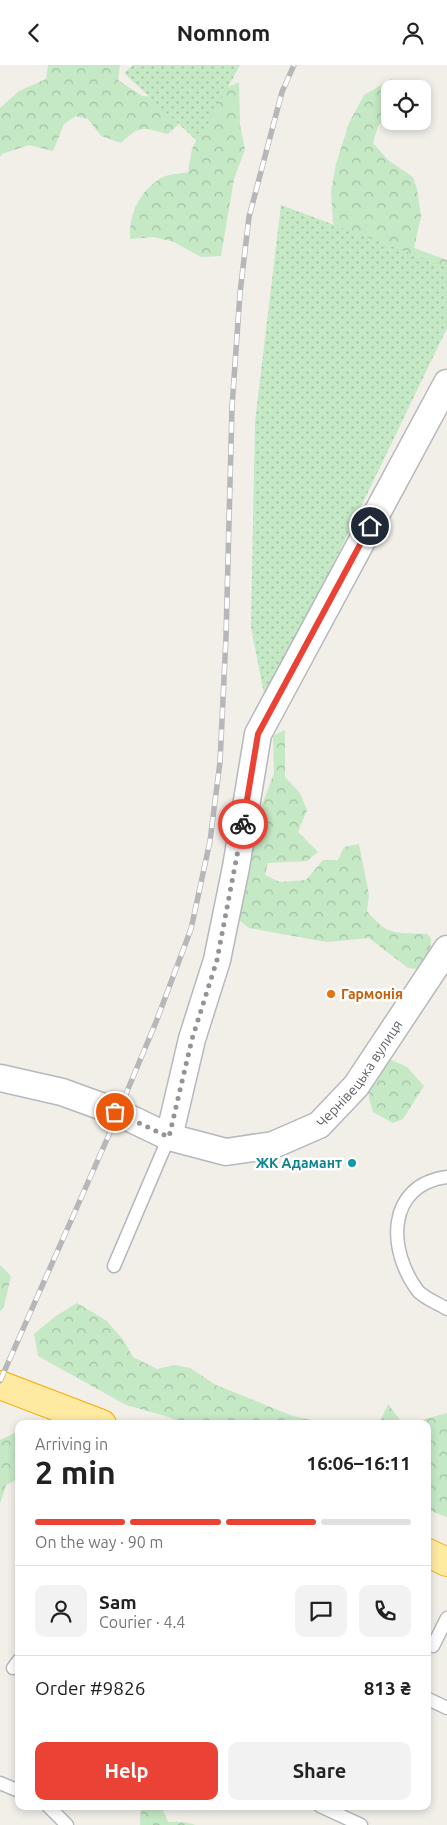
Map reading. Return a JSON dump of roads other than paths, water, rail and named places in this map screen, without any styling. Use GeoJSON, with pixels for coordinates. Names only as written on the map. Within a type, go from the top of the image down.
{"type":"FeatureCollection","features":[{"type":"Feature","properties":{"kind":"highway"},"geometry":{"type":"LineString","coordinates":[[0,1385],[91,1420]]}},
{"type":"Feature","properties":{"kind":"highway"},"geometry":{"type":"LineString","coordinates":[[431,1554],[447,1562]]}},
{"type":"Feature","properties":{"kind":"street"},"geometry":{"type":"LineString","coordinates":[[169,1137],[192,1039],[217,960],[236,867],[258,734],[447,383]]}},
{"type":"Feature","properties":{"kind":"street","name":"Чернівецька вулиця"},"geometry":{"type":"LineString","coordinates":[[0,1078],[62,1092],[115,1112],[169,1137],[226,1152],[273,1145],[319,1125],[356,1086],[447,949]]}},
{"type":"Feature","properties":{"kind":"lane"},"geometry":{"type":"LineString","coordinates":[[114,1266],[169,1137]]}},
{"type":"Feature","properties":{"kind":"lane"},"geometry":{"type":"LineString","coordinates":[[447,1177],[419,1186],[402,1201],[397,1225],[400,1257],[418,1292],[447,1309]]}},
{"type":"Feature","properties":{"kind":"lane"},"geometry":{"type":"LineString","coordinates":[[431,1651],[447,1618]]}},
{"type":"Feature","properties":{"kind":"lane"},"geometry":{"type":"LineString","coordinates":[[431,1701],[447,1709]]}},
{"type":"Feature","properties":{"kind":"lane"},"geometry":{"type":"LineString","coordinates":[[0,1783],[15,1789]]}},
{"type":"Feature","properties":{"kind":"lane"},"geometry":{"type":"LineString","coordinates":[[52,1810],[67,1825]]}},
{"type":"Feature","properties":{"kind":"lane"},"geometry":{"type":"LineString","coordinates":[[329,1810],[361,1825]]}},
{"type":"Feature","properties":{"kind":"railway"},"geometry":{"type":"LineString","coordinates":[[0,1381],[108,1137],[156,1022],[191,929],[210,841],[220,762],[226,637],[232,407],[240,293],[249,217],[282,92],[294,65]]}},
{"type":"Feature","properties":{"kind":"place","name":"Гармонія"},"geometry":{"type":"Point","coordinates":[331,994]}},
{"type":"Feature","properties":{"kind":"place","name":"ЖК Адамант"},"geometry":{"type":"Point","coordinates":[352,1163]}}]}
